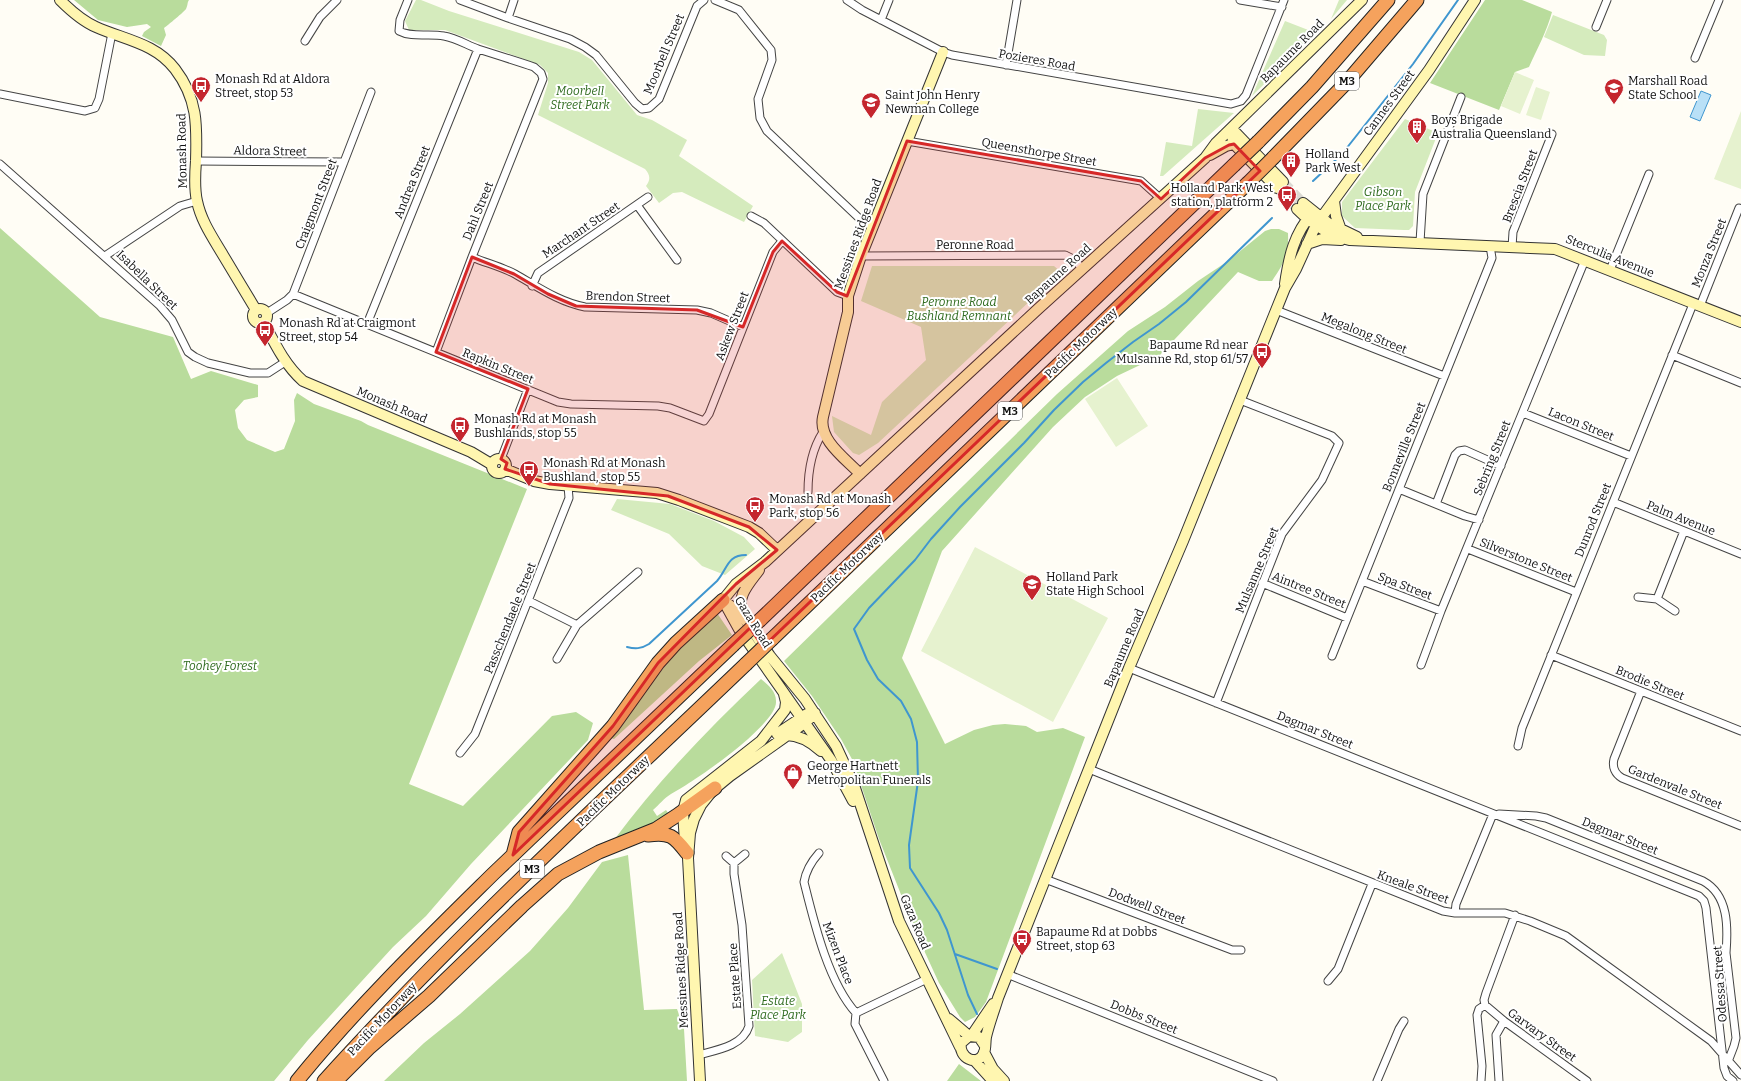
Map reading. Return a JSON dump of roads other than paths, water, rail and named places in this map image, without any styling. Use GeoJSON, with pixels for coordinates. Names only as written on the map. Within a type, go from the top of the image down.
{"type":"FeatureCollection","features":[{"type":"Feature","properties":{"kind":"highway","name":"Pacific Motorway"},"geometry":{"type":"LineString","coordinates":[[297,1081],[396,971],[513,855],[1258,142],[1312,87],[1388,0]]}},
{"type":"Feature","properties":{"kind":"highway","name":"Pacific Motorway"},"geometry":{"type":"LineString","coordinates":[[324,1081],[379,1021],[431,968],[1248,183],[1346,83],[1417,0]]}},
{"type":"Feature","properties":{"kind":"highway"},"geometry":{"type":"LineString","coordinates":[[513,855],[519,832],[613,726],[658,663],[676,643],[723,600]]}},
{"type":"Feature","properties":{"kind":"highway"},"geometry":{"type":"LineString","coordinates":[[336,1081],[370,1047],[429,996],[548,882],[569,866],[663,825],[715,788]]}},
{"type":"Feature","properties":{"kind":"highway"},"geometry":{"type":"LineString","coordinates":[[640,836],[668,834],[676,839],[687,856]]}},
{"type":"Feature","properties":{"kind":"street","name":"Monash Road"},"geometry":{"type":"LineString","coordinates":[[60,0],[79,17],[96,27],[151,48],[166,59],[182,79],[189,92],[194,108],[196,201],[202,218],[256,310],[262,309],[286,362],[293,372],[303,381],[471,452],[491,464],[492,469],[496,473],[501,473],[505,469],[534,481],[568,486],[646,491],[668,496],[749,527],[759,533],[777,550]]}},
{"type":"Feature","properties":{"kind":"street"},"geometry":{"type":"LineString","coordinates":[[305,41],[317,20],[337,0]]}},
{"type":"Feature","properties":{"kind":"street"},"geometry":{"type":"LineString","coordinates":[[408,0],[400,20],[399,31],[410,35],[434,34],[446,36],[478,49]]}},
{"type":"Feature","properties":{"kind":"street","name":"Moorbell Street"},"geometry":{"type":"LineString","coordinates":[[460,0],[570,40],[585,47],[596,55],[638,107],[646,108],[653,105],[659,98],[697,6],[704,0]]}},
{"type":"Feature","properties":{"kind":"street"},"geometry":{"type":"LineString","coordinates":[[508,18],[514,0]]}},
{"type":"Feature","properties":{"kind":"street"},"geometry":{"type":"LineString","coordinates":[[715,0],[739,10],[771,50],[772,60],[758,99],[759,112],[763,125],[773,137],[861,220],[873,228]]}},
{"type":"Feature","properties":{"kind":"street","name":"Pozieres Road"},"geometry":{"type":"LineString","coordinates":[[847,0],[856,7],[943,52],[959,57],[1228,104],[1236,103],[1242,100],[1247,93],[1283,4]]}},
{"type":"Feature","properties":{"kind":"street"},"geometry":{"type":"LineString","coordinates":[[881,20],[889,0]]}},
{"type":"Feature","properties":{"kind":"street"},"geometry":{"type":"LineString","coordinates":[[1006,65],[1017,0]]}},
{"type":"Feature","properties":{"kind":"street"},"geometry":{"type":"LineString","coordinates":[[1240,0],[1283,4]]}},
{"type":"Feature","properties":{"kind":"street","name":"Bapaume Road"},"geometry":{"type":"LineString","coordinates":[[723,600],[736,584],[765,562],[1038,309],[1205,158],[1216,143],[1362,0]]}},
{"type":"Feature","properties":{"kind":"street","name":"Cannes Street"},"geometry":{"type":"LineString","coordinates":[[1314,218],[1334,201],[1429,70],[1475,0]]}},
{"type":"Feature","properties":{"kind":"street"},"geometry":{"type":"LineString","coordinates":[[1596,27],[1607,0]]}},
{"type":"Feature","properties":{"kind":"street"},"geometry":{"type":"LineString","coordinates":[[1695,58],[1719,0]]}},
{"type":"Feature","properties":{"kind":"street"},"geometry":{"type":"LineString","coordinates":[[0,94],[85,112],[95,108],[99,99],[112,33]]}},
{"type":"Feature","properties":{"kind":"street","name":"Dahl Street"},"geometry":{"type":"LineString","coordinates":[[436,352],[543,79],[541,73],[534,67],[478,49]]}},
{"type":"Feature","properties":{"kind":"street","name":"Andrea Street"},"geometry":{"type":"LineString","coordinates":[[367,324],[478,49]]}},
{"type":"Feature","properties":{"kind":"street","name":"Messines Ridge Road"},"geometry":{"type":"LineString","coordinates":[[808,492],[809,475],[818,442],[823,432],[823,417],[848,312],[848,296],[862,256],[943,52]]}},
{"type":"Feature","properties":{"kind":"street","name":"Craigmont Street"},"geometry":{"type":"LineString","coordinates":[[293,294],[371,92]]}},
{"type":"Feature","properties":{"kind":"street"},"geometry":{"type":"LineString","coordinates":[[1420,242],[1423,194],[1461,97]]}},
{"type":"Feature","properties":{"kind":"street"},"geometry":{"type":"LineString","coordinates":[[1231,129],[1280,185],[1234,144],[1231,129]]}},
{"type":"Feature","properties":{"kind":"street","name":"Brescia Street"},"geometry":{"type":"LineString","coordinates":[[1512,247],[1513,232],[1552,134]]}},
{"type":"Feature","properties":{"kind":"street","name":"Queensthorpe Street"},"geometry":{"type":"LineString","coordinates":[[907,141],[1141,181],[1161,199]]}},
{"type":"Feature","properties":{"kind":"street"},"geometry":{"type":"LineString","coordinates":[[1205,158],[1223,147],[1234,144]]}},
{"type":"Feature","properties":{"kind":"street","name":"Aldora Street"},"geometry":{"type":"LineString","coordinates":[[196,161],[344,162]]}},
{"type":"Feature","properties":{"kind":"street","name":"Isabella Street"},"geometry":{"type":"LineString","coordinates":[[0,164],[160,306],[172,320],[188,352],[195,357],[208,363],[250,374],[268,373],[286,362]]}},
{"type":"Feature","properties":{"kind":"street"},"geometry":{"type":"LineString","coordinates":[[1610,270],[1649,174]]}},
{"type":"Feature","properties":{"kind":"street","name":"Marchant Street"},"geometry":{"type":"LineString","coordinates":[[532,286],[538,273],[648,197]]}},
{"type":"Feature","properties":{"kind":"street"},"geometry":{"type":"LineString","coordinates":[[105,256],[180,206],[196,201]]}},
{"type":"Feature","properties":{"kind":"street"},"geometry":{"type":"LineString","coordinates":[[1334,201],[1336,216],[1341,230]]}},
{"type":"Feature","properties":{"kind":"street"},"geometry":{"type":"LineString","coordinates":[[637,205],[676,260]]}},
{"type":"Feature","properties":{"kind":"street","name":"Sterculia Avenue"},"geometry":{"type":"LineString","coordinates":[[1300,206],[1332,234],[1347,239],[1555,249],[1741,322]]}},
{"type":"Feature","properties":{"kind":"street","name":"Monza Street"},"geometry":{"type":"LineString","coordinates":[[1696,305],[1739,208]]}},
{"type":"Feature","properties":{"kind":"street"},"geometry":{"type":"LineString","coordinates":[[751,216],[764,223],[837,292],[848,296]]}},
{"type":"Feature","properties":{"kind":"street","name":"Bapaume Road"},"geometry":{"type":"LineString","coordinates":[[985,1049],[998,998],[1007,974],[1129,668],[1285,288],[1296,269],[1307,244],[1314,218]]}},
{"type":"Feature","properties":{"kind":"street","name":"Bapaume Road"},"geometry":{"type":"LineString","coordinates":[[1285,288],[1290,251],[1299,230],[1314,218]]}},
{"type":"Feature","properties":{"kind":"street","name":"Sterculia Avenue"},"geometry":{"type":"LineString","coordinates":[[1314,218],[1366,240]]}},
{"type":"Feature","properties":{"kind":"street"},"geometry":{"type":"LineString","coordinates":[[1307,244],[1322,239],[1347,239]]}},
{"type":"Feature","properties":{"kind":"street","name":"Askew Street"},"geometry":{"type":"LineString","coordinates":[[704,421],[709,414],[773,252],[782,240]]}},
{"type":"Feature","properties":{"kind":"street","name":"Bonneville Street"},"geometry":{"type":"LineString","coordinates":[[1332,656],[1491,260],[1490,246]]}},
{"type":"Feature","properties":{"kind":"street","name":"Peronne Road"},"geometry":{"type":"LineString","coordinates":[[862,256],[1065,255],[1073,259],[1083,269]]}},
{"type":"Feature","properties":{"kind":"street","name":"Brendon Street"},"geometry":{"type":"LineString","coordinates":[[472,257],[514,274],[532,286],[576,306],[697,310],[711,313],[743,327]]}},
{"type":"Feature","properties":{"kind":"street","name":"Sebring Street"},"geometry":{"type":"LineString","coordinates":[[1421,665],[1441,611],[1468,549],[1585,260]]}},
{"type":"Feature","properties":{"kind":"street"},"geometry":{"type":"LineString","coordinates":[[265,318],[293,294]]}},
{"type":"Feature","properties":{"kind":"street","name":"Rapkin Street"},"geometry":{"type":"LineString","coordinates":[[293,294],[558,402],[571,404],[658,406],[670,408],[704,421]]}},
{"type":"Feature","properties":{"kind":"street","name":"Dunrod Street"},"geometry":{"type":"LineString","coordinates":[[1518,746],[1522,728],[1576,592],[1672,355],[1696,305]]}},
{"type":"Feature","properties":{"kind":"street","name":"Megalong Street"},"geometry":{"type":"LineString","coordinates":[[1276,310],[1444,376]]}},
{"type":"Feature","properties":{"kind":"street"},"geometry":{"type":"LineString","coordinates":[[1672,355],[1741,383]]}},
{"type":"Feature","properties":{"kind":"street"},"geometry":{"type":"LineString","coordinates":[[501,459],[528,390]]}},
{"type":"Feature","properties":{"kind":"street","name":"Mulsanne Street"},"geometry":{"type":"LineString","coordinates":[[1216,703],[1282,534],[1322,480],[1339,443],[1332,436],[1240,400]]}},
{"type":"Feature","properties":{"kind":"street","name":"Lacon Street"},"geometry":{"type":"LineString","coordinates":[[1522,413],[1631,456]]}},
{"type":"Feature","properties":{"kind":"street"},"geometry":{"type":"LineString","coordinates":[[823,432],[860,474]]}},
{"type":"Feature","properties":{"kind":"street"},"geometry":{"type":"LineString","coordinates":[[1436,504],[1455,455],[1459,451],[1465,450],[1501,466]]}},
{"type":"Feature","properties":{"kind":"street"},"geometry":{"type":"LineString","coordinates":[[491,464],[496,459],[501,459]]}},
{"type":"Feature","properties":{"kind":"street"},"geometry":{"type":"LineString","coordinates":[[501,459],[506,464],[505,469]]}},
{"type":"Feature","properties":{"kind":"street","name":"Passchendaele Street"},"geometry":{"type":"LineString","coordinates":[[460,753],[475,734],[529,601],[568,498],[568,486]]}},
{"type":"Feature","properties":{"kind":"street"},"geometry":{"type":"LineString","coordinates":[[1399,489],[1479,520]]}},
{"type":"Feature","properties":{"kind":"street","name":"Palm Avenue"},"geometry":{"type":"LineString","coordinates":[[1613,502],[1741,554]]}},
{"type":"Feature","properties":{"kind":"street"},"geometry":{"type":"LineString","coordinates":[[1657,599],[1684,531]]}},
{"type":"Feature","properties":{"kind":"street","name":"Silverstone Street"},"geometry":{"type":"LineString","coordinates":[[1468,549],[1576,592]]}},
{"type":"Feature","properties":{"kind":"street","name":"Bapaume Road"},"geometry":{"type":"LineString","coordinates":[[742,615],[740,603],[742,594],[765,562]]}},
{"type":"Feature","properties":{"kind":"street"},"geometry":{"type":"LineString","coordinates":[[557,659],[578,625],[638,572]]}},
{"type":"Feature","properties":{"kind":"street","name":"Spa Street"},"geometry":{"type":"LineString","coordinates":[[1362,580],[1441,611]]}},
{"type":"Feature","properties":{"kind":"street","name":"Aintree Street"},"geometry":{"type":"LineString","coordinates":[[1262,583],[1347,618]]}},
{"type":"Feature","properties":{"kind":"street"},"geometry":{"type":"LineString","coordinates":[[1638,597],[1657,599],[1674,611]]}},
{"type":"Feature","properties":{"kind":"street","name":"Gaza Road"},"geometry":{"type":"LineString","coordinates":[[723,600],[742,615],[770,656],[815,712],[845,762],[898,921],[960,1047]]}},
{"type":"Feature","properties":{"kind":"street","name":"Gaza Road"},"geometry":{"type":"LineString","coordinates":[[723,600],[739,629],[831,760],[869,834]]}},
{"type":"Feature","properties":{"kind":"street"},"geometry":{"type":"LineString","coordinates":[[529,601],[578,625]]}},
{"type":"Feature","properties":{"kind":"street","name":"Brodie Street"},"geometry":{"type":"LineString","coordinates":[[1551,655],[1741,731]]}},
{"type":"Feature","properties":{"kind":"street","name":"Dagmar Street"},"geometry":{"type":"LineString","coordinates":[[1129,668],[1693,893],[1703,900],[1706,908]]}},
{"type":"Feature","properties":{"kind":"street"},"geometry":{"type":"LineString","coordinates":[[747,754],[764,737],[784,711],[786,700],[782,690]]}},
{"type":"Feature","properties":{"kind":"street","name":"Gardenvale Street"},"geometry":{"type":"LineString","coordinates":[[1641,690],[1614,759],[1616,772],[1622,778],[1741,826]]}},
{"type":"Feature","properties":{"kind":"street","name":"Messines Ridge Road"},"geometry":{"type":"LineString","coordinates":[[687,856],[690,833],[694,819],[702,805],[715,788],[786,736],[803,720],[815,712]]}},
{"type":"Feature","properties":{"kind":"street"},"geometry":{"type":"LineString","coordinates":[[747,754],[803,720]]}},
{"type":"Feature","properties":{"kind":"street"},"geometry":{"type":"LineString","coordinates":[[786,736],[796,736],[810,742],[831,760]]}},
{"type":"Feature","properties":{"kind":"street","name":"Messines Ridge Road"},"geometry":{"type":"LineString","coordinates":[[700,1081],[687,856],[683,812],[684,803],[690,795],[747,754]]}},
{"type":"Feature","properties":{"kind":"street","name":"Kneale Street"},"geometry":{"type":"LineString","coordinates":[[1089,769],[1442,911],[1454,913],[1497,912],[1515,915],[1566,936],[1711,1041],[1729,1060],[1734,1069],[1741,1075]]}},
{"type":"Feature","properties":{"kind":"street"},"geometry":{"type":"LineString","coordinates":[[1454,913],[1456,904],[1493,814]]}},
{"type":"Feature","properties":{"kind":"street","name":"Dagmar Street"},"geometry":{"type":"LineString","coordinates":[[1493,814],[1546,818],[1703,881],[1715,891],[1723,907]]}},
{"type":"Feature","properties":{"kind":"street","name":"Mizen Place"},"geometry":{"type":"LineString","coordinates":[[819,853],[811,862],[805,873],[804,882],[817,934],[846,1002],[856,1013]]}},
{"type":"Feature","properties":{"kind":"street"},"geometry":{"type":"LineString","coordinates":[[726,856],[734,863],[745,854]]}},
{"type":"Feature","properties":{"kind":"street","name":"Estate Place"},"geometry":{"type":"LineString","coordinates":[[698,1055],[721,1049],[740,1040],[746,1034],[749,1026],[742,925],[734,874],[734,863]]}},
{"type":"Feature","properties":{"kind":"street","name":"Dodwell Street"},"geometry":{"type":"LineString","coordinates":[[1045,879],[1232,950],[1241,950]]}},
{"type":"Feature","properties":{"kind":"street"},"geometry":{"type":"LineString","coordinates":[[1328,981],[1338,970],[1372,884]]}},
{"type":"Feature","properties":{"kind":"street","name":"Odessa Street"},"geometry":{"type":"LineString","coordinates":[[1723,907],[1728,940],[1726,953],[1736,1034],[1729,1060]]}},
{"type":"Feature","properties":{"kind":"street","name":"Odessa Street"},"geometry":{"type":"LineString","coordinates":[[1706,908],[1724,1070],[1733,1081]]}},
{"type":"Feature","properties":{"kind":"street"},"geometry":{"type":"LineString","coordinates":[[1482,1081],[1477,1015],[1479,1010],[1485,1005],[1484,1000],[1486,993],[1515,915]]}},
{"type":"Feature","properties":{"kind":"street","name":"Dobbs Street"},"geometry":{"type":"LineString","coordinates":[[1007,974],[1273,1081]]}},
{"type":"Feature","properties":{"kind":"street"},"geometry":{"type":"LineString","coordinates":[[884,1081],[855,1024],[856,1013],[927,979]]}},
{"type":"Feature","properties":{"kind":"street","name":"Bapaume Road"},"geometry":{"type":"LineString","coordinates":[[970,1035],[998,998]]}},
{"type":"Feature","properties":{"kind":"street","name":"Garvary Street"},"geometry":{"type":"LineString","coordinates":[[1485,1005],[1504,1021],[1587,1081]]}},
{"type":"Feature","properties":{"kind":"street","name":"Gaza Road"},"geometry":{"type":"LineString","coordinates":[[946,1017],[970,1035]]}},
{"type":"Feature","properties":{"kind":"street"},"geometry":{"type":"LineString","coordinates":[[1377,1081],[1399,1029],[1404,1021]]}},
{"type":"Feature","properties":{"kind":"street"},"geometry":{"type":"LineString","coordinates":[[1499,1081],[1496,1035],[1504,1021]]}},
{"type":"Feature","properties":{"kind":"street"},"geometry":{"type":"LineString","coordinates":[[993,1081],[974,1060],[966,1058],[961,1051],[960,1047],[963,1040],[970,1035],[982,1039],[992,1069],[1004,1081]]}},
{"type":"Feature","properties":{"kind":"street"},"geometry":{"type":"LineString","coordinates":[[974,1060],[981,1057],[985,1049]]}},
{"type":"Feature","properties":{"kind":"water"},"geometry":{"type":"Polygon","coordinates":[[[1701,91],[1711,95],[1700,121],[1690,117],[1701,91]]]}},
{"type":"Feature","properties":{"kind":"waterway"},"geometry":{"type":"LineString","coordinates":[[1313,181],[1342,154],[1413,64],[1458,0]]}},
{"type":"Feature","properties":{"kind":"waterway"},"geometry":{"type":"LineString","coordinates":[[977,1014],[968,995],[947,930],[939,913],[910,868],[909,845],[918,781],[917,742],[911,719],[901,701],[878,679],[867,660],[854,629],[869,608],[915,560],[931,539],[960,507],[1024,443],[1054,410],[1083,382],[1106,363],[1186,302],[1272,218]]}},
{"type":"Feature","properties":{"kind":"waterway"},"geometry":{"type":"LineString","coordinates":[[627,647],[638,648],[649,644],[717,581],[731,560],[735,557],[746,555]]}},
{"type":"Feature","properties":{"kind":"waterway"},"geometry":{"type":"LineString","coordinates":[[955,954],[997,969]]}},
{"type":"Feature","properties":{"kind":"tunnel"},"geometry":{"type":"LineString","coordinates":[[1283,182],[1303,203]]}},
{"type":"Feature","properties":{"kind":"tunnel"},"geometry":{"type":"LineString","coordinates":[[1277,188],[1297,209]]}},
{"type":"Feature","properties":{"kind":"place","name":"Monash Rd at Aldora Street, stop 53"},"geometry":{"type":"Point","coordinates":[201,103]}},
{"type":"Feature","properties":{"kind":"place","name":"Marshall Road State School"},"geometry":{"type":"Point","coordinates":[1614,105]}},
{"type":"Feature","properties":{"kind":"place","name":"Saint John Henry Newman College"},"geometry":{"type":"Point","coordinates":[871,119]}},
{"type":"Feature","properties":{"kind":"place","name":"Boys Brigade Australia Queensland"},"geometry":{"type":"Point","coordinates":[1417,144]}},
{"type":"Feature","properties":{"kind":"place","name":"Holland Park West"},"geometry":{"type":"Point","coordinates":[1291,178]}},
{"type":"Feature","properties":{"kind":"place","name":"Holland Park West station, platform 2"},"geometry":{"type":"Point","coordinates":[1287,212]}},
{"type":"Feature","properties":{"kind":"place","name":"Monash Rd at Craigmont Street, stop 54"},"geometry":{"type":"Point","coordinates":[265,347]}},
{"type":"Feature","properties":{"kind":"place","name":"Bapaume Rd near Mulsanne Rd, stop 61/57"},"geometry":{"type":"Point","coordinates":[1262,369]}},
{"type":"Feature","properties":{"kind":"place","name":"Monash Rd at Monash Bushlands, stop 55"},"geometry":{"type":"Point","coordinates":[460,443]}},
{"type":"Feature","properties":{"kind":"place","name":"Monash Rd at Monash Bushland, stop 55"},"geometry":{"type":"Point","coordinates":[529,487]}},
{"type":"Feature","properties":{"kind":"place","name":"Monash Rd at Monash Park, stop 56"},"geometry":{"type":"Point","coordinates":[755,523]}},
{"type":"Feature","properties":{"kind":"place","name":"Holland Park State High School"},"geometry":{"type":"Point","coordinates":[1032,601]}},
{"type":"Feature","properties":{"kind":"place","name":"George Hartnett Metropolitan Funerals"},"geometry":{"type":"Point","coordinates":[793,790]}},
{"type":"Feature","properties":{"kind":"place","name":"Bapaume Rd at Dobbs Street, stop 63"},"geometry":{"type":"Point","coordinates":[1022,956]}},
{"type":"Feature","properties":{"kind":"park label","name":"Moorbell Street Park"},"geometry":{"type":"Point","coordinates":[580,98]}},
{"type":"Feature","properties":{"kind":"park label","name":"Gibson Place Park"},"geometry":{"type":"Point","coordinates":[1383,199]}},
{"type":"Feature","properties":{"kind":"park label","name":"Peronne Road Bushland Remnant"},"geometry":{"type":"Point","coordinates":[959,309]}},
{"type":"Feature","properties":{"kind":"park label","name":"Toohey Forest"},"geometry":{"type":"Point","coordinates":[220,666]}},
{"type":"Feature","properties":{"kind":"park label","name":"Estate Place Park"},"geometry":{"type":"Point","coordinates":[778,1008]}}]}
